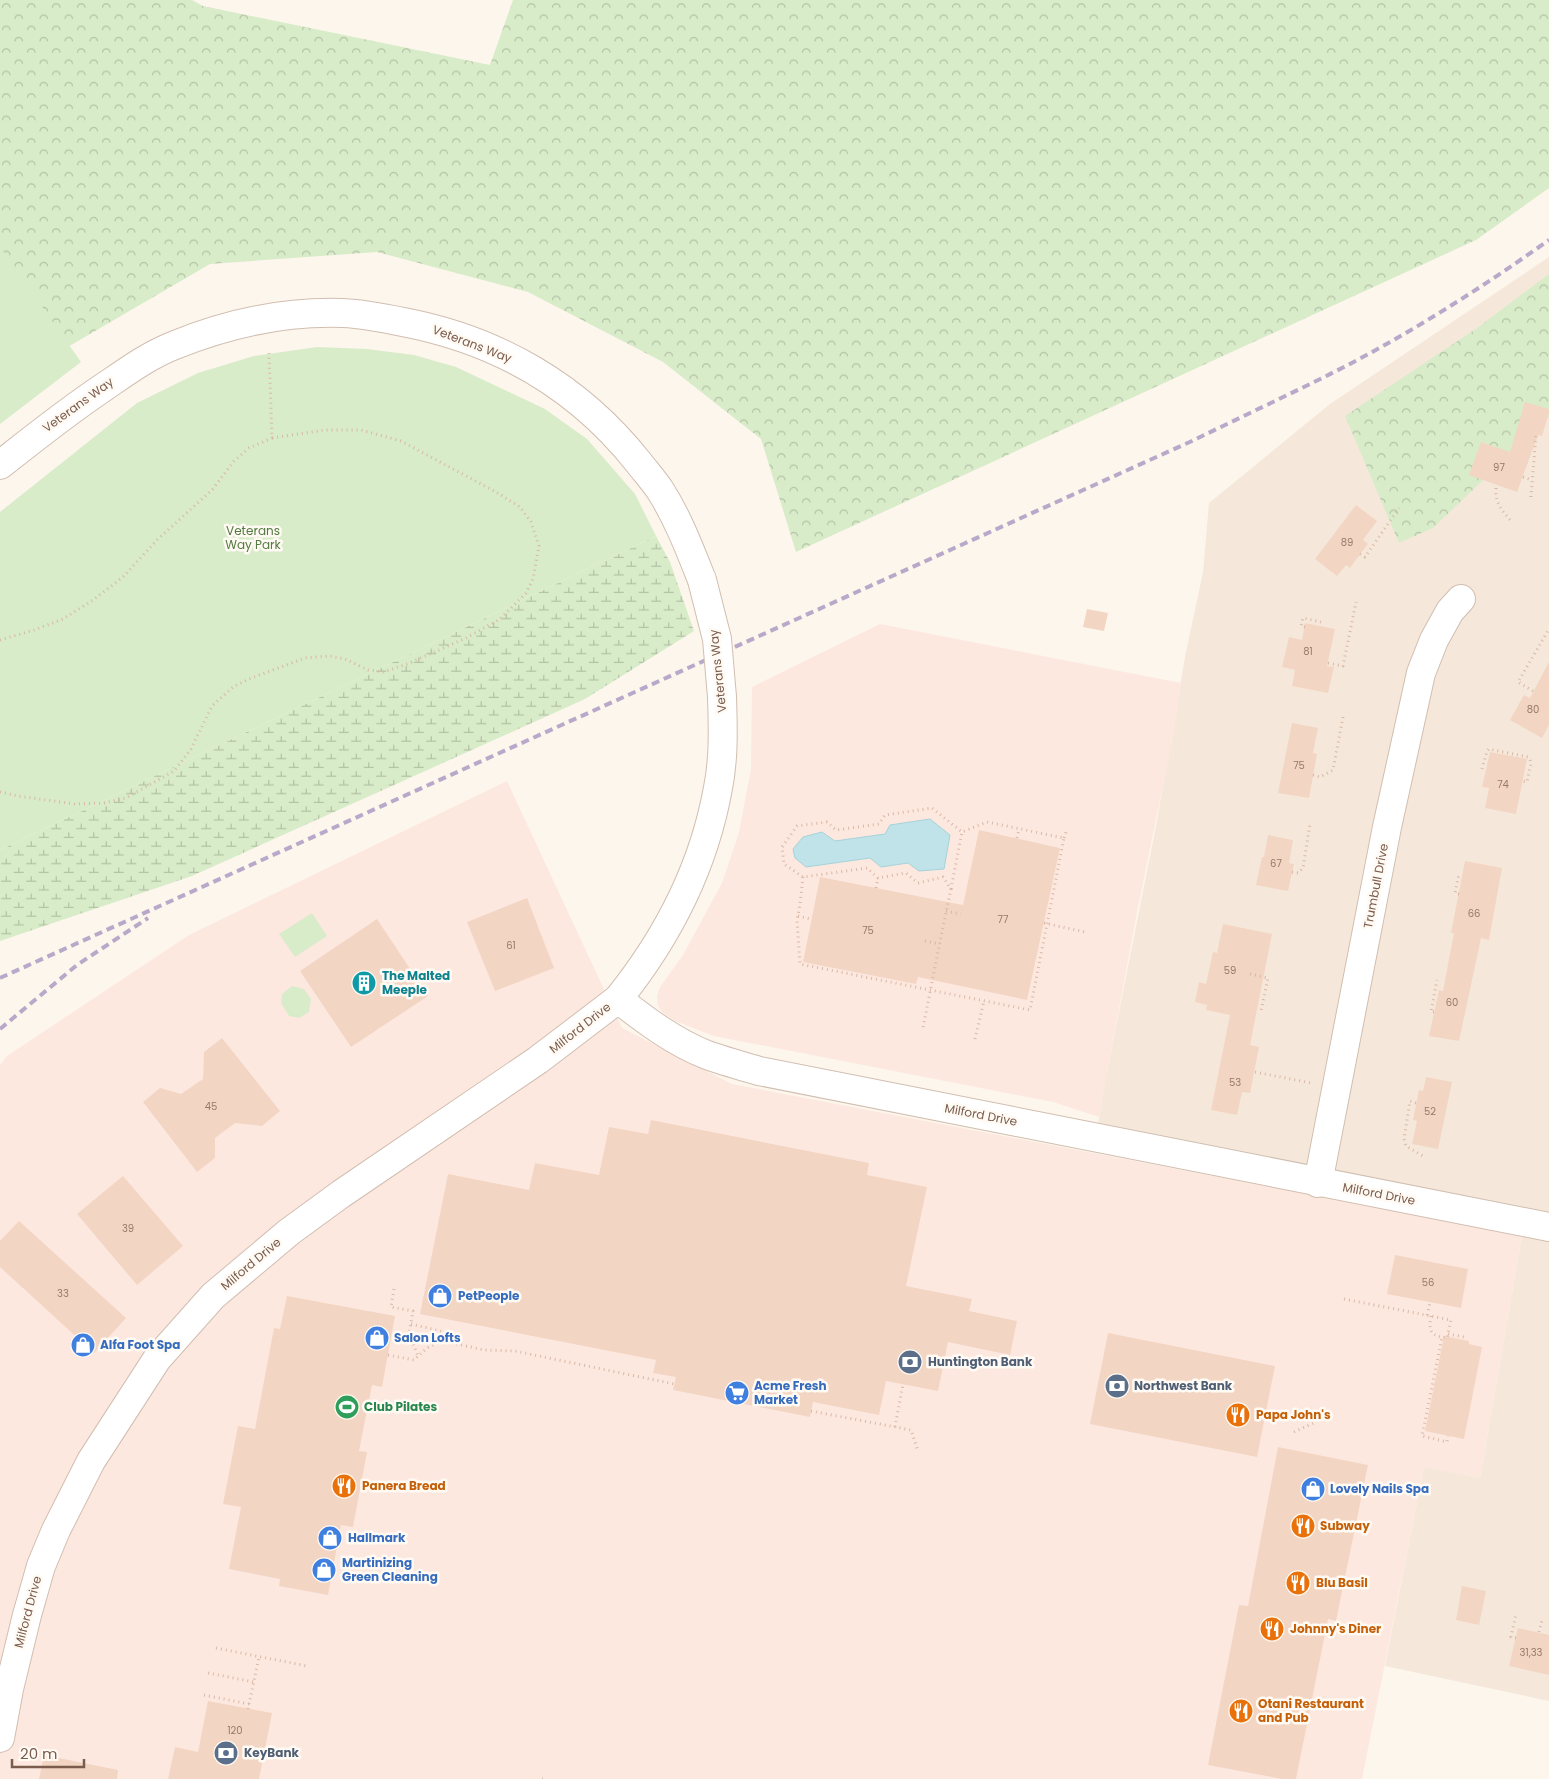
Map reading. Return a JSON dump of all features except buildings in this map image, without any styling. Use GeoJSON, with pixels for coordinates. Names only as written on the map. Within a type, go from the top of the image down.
{"type":"FeatureCollection","features":[{"type":"Feature","properties":{"kind":"street","name":"Veterans Way"},"geometry":{"type":"LineString","coordinates":[[0,465],[69,411],[133,367],[173,346],[258,320],[290,316],[344,313],[428,326],[500,352],[531,368],[563,389],[591,412],[626,447],[660,489],[683,533],[702,580],[717,638],[722,697],[723,744],[719,787],[708,833],[692,876],[668,925],[641,969],[618,999]]}},
{"type":"Feature","properties":{"kind":"street","name":"Trumbull Drive"},"geometry":{"type":"LineString","coordinates":[[1318,1183],[1387,826],[1421,673],[1438,633],[1450,611],[1461,600]]}},
{"type":"Feature","properties":{"kind":"street","name":"Milford Drive"},"geometry":{"type":"LineString","coordinates":[[0,1738],[9,1689],[41,1566],[56,1530],[91,1461],[157,1359],[213,1296],[288,1232],[538,1060],[618,999],[672,1038],[706,1054],[759,1071],[1318,1183],[1549,1227]]}},
{"type":"Feature","properties":{"kind":"path"},"geometry":{"type":"LineString","coordinates":[[269,352],[272,438]]}},
{"type":"Feature","properties":{"kind":"path"},"geometry":{"type":"LineString","coordinates":[[0,640],[63,619],[93,600],[123,577],[157,540],[212,490],[234,461],[250,448],[272,438],[325,430],[361,430],[401,441],[496,492],[520,508],[532,522],[539,546],[534,578],[526,593],[500,619],[466,638],[384,672],[368,670],[345,659],[330,656],[305,658],[249,679],[233,687],[212,706],[191,749],[174,771],[126,798],[104,803],[76,804],[0,792]]}},
{"type":"Feature","properties":{"kind":"path"},"geometry":{"type":"LineString","coordinates":[[1531,497],[1536,434]]}},
{"type":"Feature","properties":{"kind":"path"},"geometry":{"type":"LineString","coordinates":[[1523,477],[1532,480]]}},
{"type":"Feature","properties":{"kind":"path"},"geometry":{"type":"LineString","coordinates":[[1496,488],[1496,496],[1500,508],[1512,522]]}},
{"type":"Feature","properties":{"kind":"path"},"geometry":{"type":"LineString","coordinates":[[1360,554],[1364,557],[1399,508]]}},
{"type":"Feature","properties":{"kind":"path"},"geometry":{"type":"LineString","coordinates":[[1328,662],[1343,666],[1356,602]]}},
{"type":"Feature","properties":{"kind":"path"},"geometry":{"type":"LineString","coordinates":[[1305,627],[1301,626],[1303,618],[1321,622]]}},
{"type":"Feature","properties":{"kind":"path"},"geometry":{"type":"LineString","coordinates":[[1533,691],[1518,682],[1549,629]]}},
{"type":"Feature","properties":{"kind":"path"},"geometry":{"type":"LineString","coordinates":[[1313,775],[1320,777],[1333,770],[1343,716]]}},
{"type":"Feature","properties":{"kind":"path"},"geometry":{"type":"LineString","coordinates":[[1482,769],[1489,749],[1528,757],[1531,763],[1527,782],[1522,781]]}},
{"type":"Feature","properties":{"kind":"path"},"geometry":{"type":"LineString","coordinates":[[878,878],[867,868],[803,877],[784,864],[782,847],[797,826],[827,822],[836,830],[879,824],[885,815],[932,808],[962,832]]}},
{"type":"Feature","properties":{"kind":"path"},"geometry":{"type":"LineString","coordinates":[[962,832],[986,822],[1064,838]]}},
{"type":"Feature","properties":{"kind":"path"},"geometry":{"type":"LineString","coordinates":[[1292,872],[1298,873],[1303,868],[1310,824]]}},
{"type":"Feature","properties":{"kind":"path"},"geometry":{"type":"LineString","coordinates":[[1017,838],[1019,829]]}},
{"type":"Feature","properties":{"kind":"path"},"geometry":{"type":"LineString","coordinates":[[923,1028],[962,832]]}},
{"type":"Feature","properties":{"kind":"path"},"geometry":{"type":"LineString","coordinates":[[803,877],[797,920],[800,964],[1030,1010],[1066,832]]}},
{"type":"Feature","properties":{"kind":"path"},"geometry":{"type":"LineString","coordinates":[[878,878],[906,873],[918,883],[943,877],[951,889]]}},
{"type":"Feature","properties":{"kind":"path"},"geometry":{"type":"LineString","coordinates":[[1459,874],[1455,893],[1459,894]]}},
{"type":"Feature","properties":{"kind":"path"},"geometry":{"type":"LineString","coordinates":[[876,888],[878,878]]}},
{"type":"Feature","properties":{"kind":"path"},"geometry":{"type":"LineString","coordinates":[[946,911],[961,914]]}},
{"type":"Feature","properties":{"kind":"path"},"geometry":{"type":"LineString","coordinates":[[798,916],[812,919]]}},
{"type":"Feature","properties":{"kind":"path"},"geometry":{"type":"LineString","coordinates":[[1046,924],[1085,932]]}},
{"type":"Feature","properties":{"kind":"path"},"geometry":{"type":"LineString","coordinates":[[925,941],[940,944]]}},
{"type":"Feature","properties":{"kind":"path"},"geometry":{"type":"LineString","coordinates":[[1250,974],[1268,978],[1261,1011]]}},
{"type":"Feature","properties":{"kind":"path"},"geometry":{"type":"LineString","coordinates":[[1434,1012],[1431,1012],[1437,980]]}},
{"type":"Feature","properties":{"kind":"path"},"geometry":{"type":"LineString","coordinates":[[976,1039],[984,1000]]}},
{"type":"Feature","properties":{"kind":"path"},"geometry":{"type":"LineString","coordinates":[[1254,1072],[1312,1083]]}},
{"type":"Feature","properties":{"kind":"path"},"geometry":{"type":"LineString","coordinates":[[1416,1103],[1410,1101],[1404,1139],[1406,1146],[1423,1156]]}},
{"type":"Feature","properties":{"kind":"path"},"geometry":{"type":"LineString","coordinates":[[394,1289],[391,1307],[414,1311],[409,1334],[418,1356]]}},
{"type":"Feature","properties":{"kind":"path"},"geometry":{"type":"LineString","coordinates":[[1344,1299],[1429,1316],[1451,1320],[1447,1338],[1435,1336],[1431,1332],[1429,1316],[1430,1303]]}},
{"type":"Feature","properties":{"kind":"path"},"geometry":{"type":"LineString","coordinates":[[411,1324],[448,1333],[450,1343]]}},
{"type":"Feature","properties":{"kind":"path"},"geometry":{"type":"LineString","coordinates":[[1448,1334],[1464,1337],[1464,1340]]}},
{"type":"Feature","properties":{"kind":"path"},"geometry":{"type":"LineString","coordinates":[[1442,1337],[1422,1436],[1447,1442],[1448,1436]]}},
{"type":"Feature","properties":{"kind":"path"},"geometry":{"type":"LineString","coordinates":[[388,1355],[414,1360],[438,1342],[450,1343],[484,1350],[515,1351],[674,1384]]}},
{"type":"Feature","properties":{"kind":"path"},"geometry":{"type":"LineString","coordinates":[[895,1427],[903,1384]]}},
{"type":"Feature","properties":{"kind":"path"},"geometry":{"type":"LineString","coordinates":[[811,1411],[911,1430],[918,1451]]}},
{"type":"Feature","properties":{"kind":"path"},"geometry":{"type":"LineString","coordinates":[[1294,1432],[1316,1422]]}},
{"type":"Feature","properties":{"kind":"path"},"geometry":{"type":"LineString","coordinates":[[1516,1614],[1511,1636],[1516,1638]]}},
{"type":"Feature","properties":{"kind":"path"},"geometry":{"type":"LineString","coordinates":[[1539,1632],[1542,1620]]}},
{"type":"Feature","properties":{"kind":"path"},"geometry":{"type":"LineString","coordinates":[[216,1648],[307,1666]]}},
{"type":"Feature","properties":{"kind":"path"},"geometry":{"type":"LineString","coordinates":[[248,1709],[259,1657]]}},
{"type":"Feature","properties":{"kind":"path"},"geometry":{"type":"LineString","coordinates":[[208,1673],[254,1682]]}},
{"type":"Feature","properties":{"kind":"path"},"geometry":{"type":"LineString","coordinates":[[204,1695],[249,1704]]}},
{"type":"Feature","properties":{"kind":"shaded area"},"geometry":{"type":"Polygon","coordinates":[[[1549,257],[1549,1701],[1385,1666],[1424,1466],[1480,1478],[1522,1235],[1096,1137],[1103,1092],[1156,826],[1185,657],[1203,572],[1209,503],[1330,404],[1549,257]]]}},
{"type":"Feature","properties":{"kind":"shaded area"},"geometry":{"type":"Polygon","coordinates":[[[880,624],[1181,683],[1174,732],[1137,912],[1099,1117],[1053,1102],[714,1036],[675,1021],[662,1012],[658,1005],[657,996],[660,987],[683,955],[722,883],[739,832],[751,769],[752,687],[880,624]]]}},
{"type":"Feature","properties":{"kind":"shaded area"},"geometry":{"type":"Polygon","coordinates":[[[507,781],[622,1028],[732,1084],[1522,1235],[1480,1478],[1424,1467],[1362,1779],[0,1779],[0,1065],[7,1056],[189,935],[507,781]]]}},
{"type":"Feature","properties":{"kind":"green space"},"geometry":{"type":"Polygon","coordinates":[[[0,0],[192,0],[203,6],[490,65],[513,0],[1549,0],[1549,188],[1476,240],[796,552],[761,439],[663,362],[528,292],[377,252],[210,264],[30,369],[0,384],[0,0]]]}},
{"type":"Feature","properties":{"kind":"green space"},"geometry":{"type":"Polygon","coordinates":[[[0,247],[81,362],[0,424],[0,247]]]}},
{"type":"Feature","properties":{"kind":"green space"},"geometry":{"type":"Polygon","coordinates":[[[1549,274],[1549,417],[1433,528],[1399,543],[1345,416],[1477,328],[1549,274]]]}},
{"type":"Feature","properties":{"kind":"green space","name":"Veterans Way Park"},"geometry":{"type":"Polygon","coordinates":[[[317,347],[367,349],[414,355],[456,367],[545,409],[587,439],[635,494],[656,536],[0,850],[0,512],[137,403],[198,373],[254,356],[317,347]]]}},
{"type":"Feature","properties":{"kind":"green space"},"geometry":{"type":"Polygon","coordinates":[[[656,536],[670,562],[694,631],[585,699],[192,876],[0,941],[0,850],[656,536]]]}},
{"type":"Feature","properties":{"kind":"green space"},"geometry":{"type":"Polygon","coordinates":[[[312,913],[327,936],[295,957],[279,934],[312,913]]]}},
{"type":"Feature","properties":{"kind":"green space"},"geometry":{"type":"Polygon","coordinates":[[[292,986],[304,989],[311,999],[309,1012],[299,1018],[289,1016],[281,1003],[282,994],[292,986]]]}},
{"type":"Feature","properties":{"kind":"water"},"geometry":{"type":"Polygon","coordinates":[[[930,819],[950,835],[944,869],[919,871],[908,863],[881,867],[870,858],[806,867],[795,858],[793,849],[803,837],[822,832],[835,841],[885,834],[890,825],[930,819]]]}},
{"type":"Feature","properties":{"kind":"railway"},"geometry":{"type":"LineString","coordinates":[[0,978],[1192,441],[1327,376],[1399,337],[1500,274],[1549,240]]}},
{"type":"Feature","properties":{"kind":"railway"},"geometry":{"type":"LineString","coordinates":[[0,1029],[77,965],[148,918]]}},
{"type":"Feature","properties":{"kind":"place","name":"The Malted Meeple"},"geometry":{"type":"Point","coordinates":[364,983]}},
{"type":"Feature","properties":{"kind":"place","name":"PetPeople"},"geometry":{"type":"Point","coordinates":[440,1296]}},
{"type":"Feature","properties":{"kind":"place","name":"Salon Lofts"},"geometry":{"type":"Point","coordinates":[377,1338]}},
{"type":"Feature","properties":{"kind":"place","name":"Alfa Foot Spa"},"geometry":{"type":"Point","coordinates":[83,1345]}},
{"type":"Feature","properties":{"kind":"place","name":"Huntington Bank"},"geometry":{"type":"Point","coordinates":[910,1362]}},
{"type":"Feature","properties":{"kind":"place","name":"Northwest Bank"},"geometry":{"type":"Point","coordinates":[1117,1386]}},
{"type":"Feature","properties":{"kind":"place","name":"Acme Fresh Market"},"geometry":{"type":"Point","coordinates":[737,1393]}},
{"type":"Feature","properties":{"kind":"place","name":"Club Pilates"},"geometry":{"type":"Point","coordinates":[347,1407]}},
{"type":"Feature","properties":{"kind":"place","name":"Papa John's"},"geometry":{"type":"Point","coordinates":[1238,1415]}},
{"type":"Feature","properties":{"kind":"place","name":"Panera Bread"},"geometry":{"type":"Point","coordinates":[344,1486]}},
{"type":"Feature","properties":{"kind":"place","name":"Lovely Nails Spa"},"geometry":{"type":"Point","coordinates":[1313,1489]}},
{"type":"Feature","properties":{"kind":"place","name":"Subway"},"geometry":{"type":"Point","coordinates":[1303,1526]}},
{"type":"Feature","properties":{"kind":"place","name":"Hallmark"},"geometry":{"type":"Point","coordinates":[330,1538]}},
{"type":"Feature","properties":{"kind":"place","name":"Martinizing Green Cleaning"},"geometry":{"type":"Point","coordinates":[324,1570]}},
{"type":"Feature","properties":{"kind":"place","name":"Blu Basil"},"geometry":{"type":"Point","coordinates":[1298,1583]}},
{"type":"Feature","properties":{"kind":"place","name":"Johnny's Diner"},"geometry":{"type":"Point","coordinates":[1272,1629]}},
{"type":"Feature","properties":{"kind":"place","name":"Otani Restaurant and Pub"},"geometry":{"type":"Point","coordinates":[1241,1711]}},
{"type":"Feature","properties":{"kind":"place","name":"KeyBank"},"geometry":{"type":"Point","coordinates":[226,1753]}}]}
